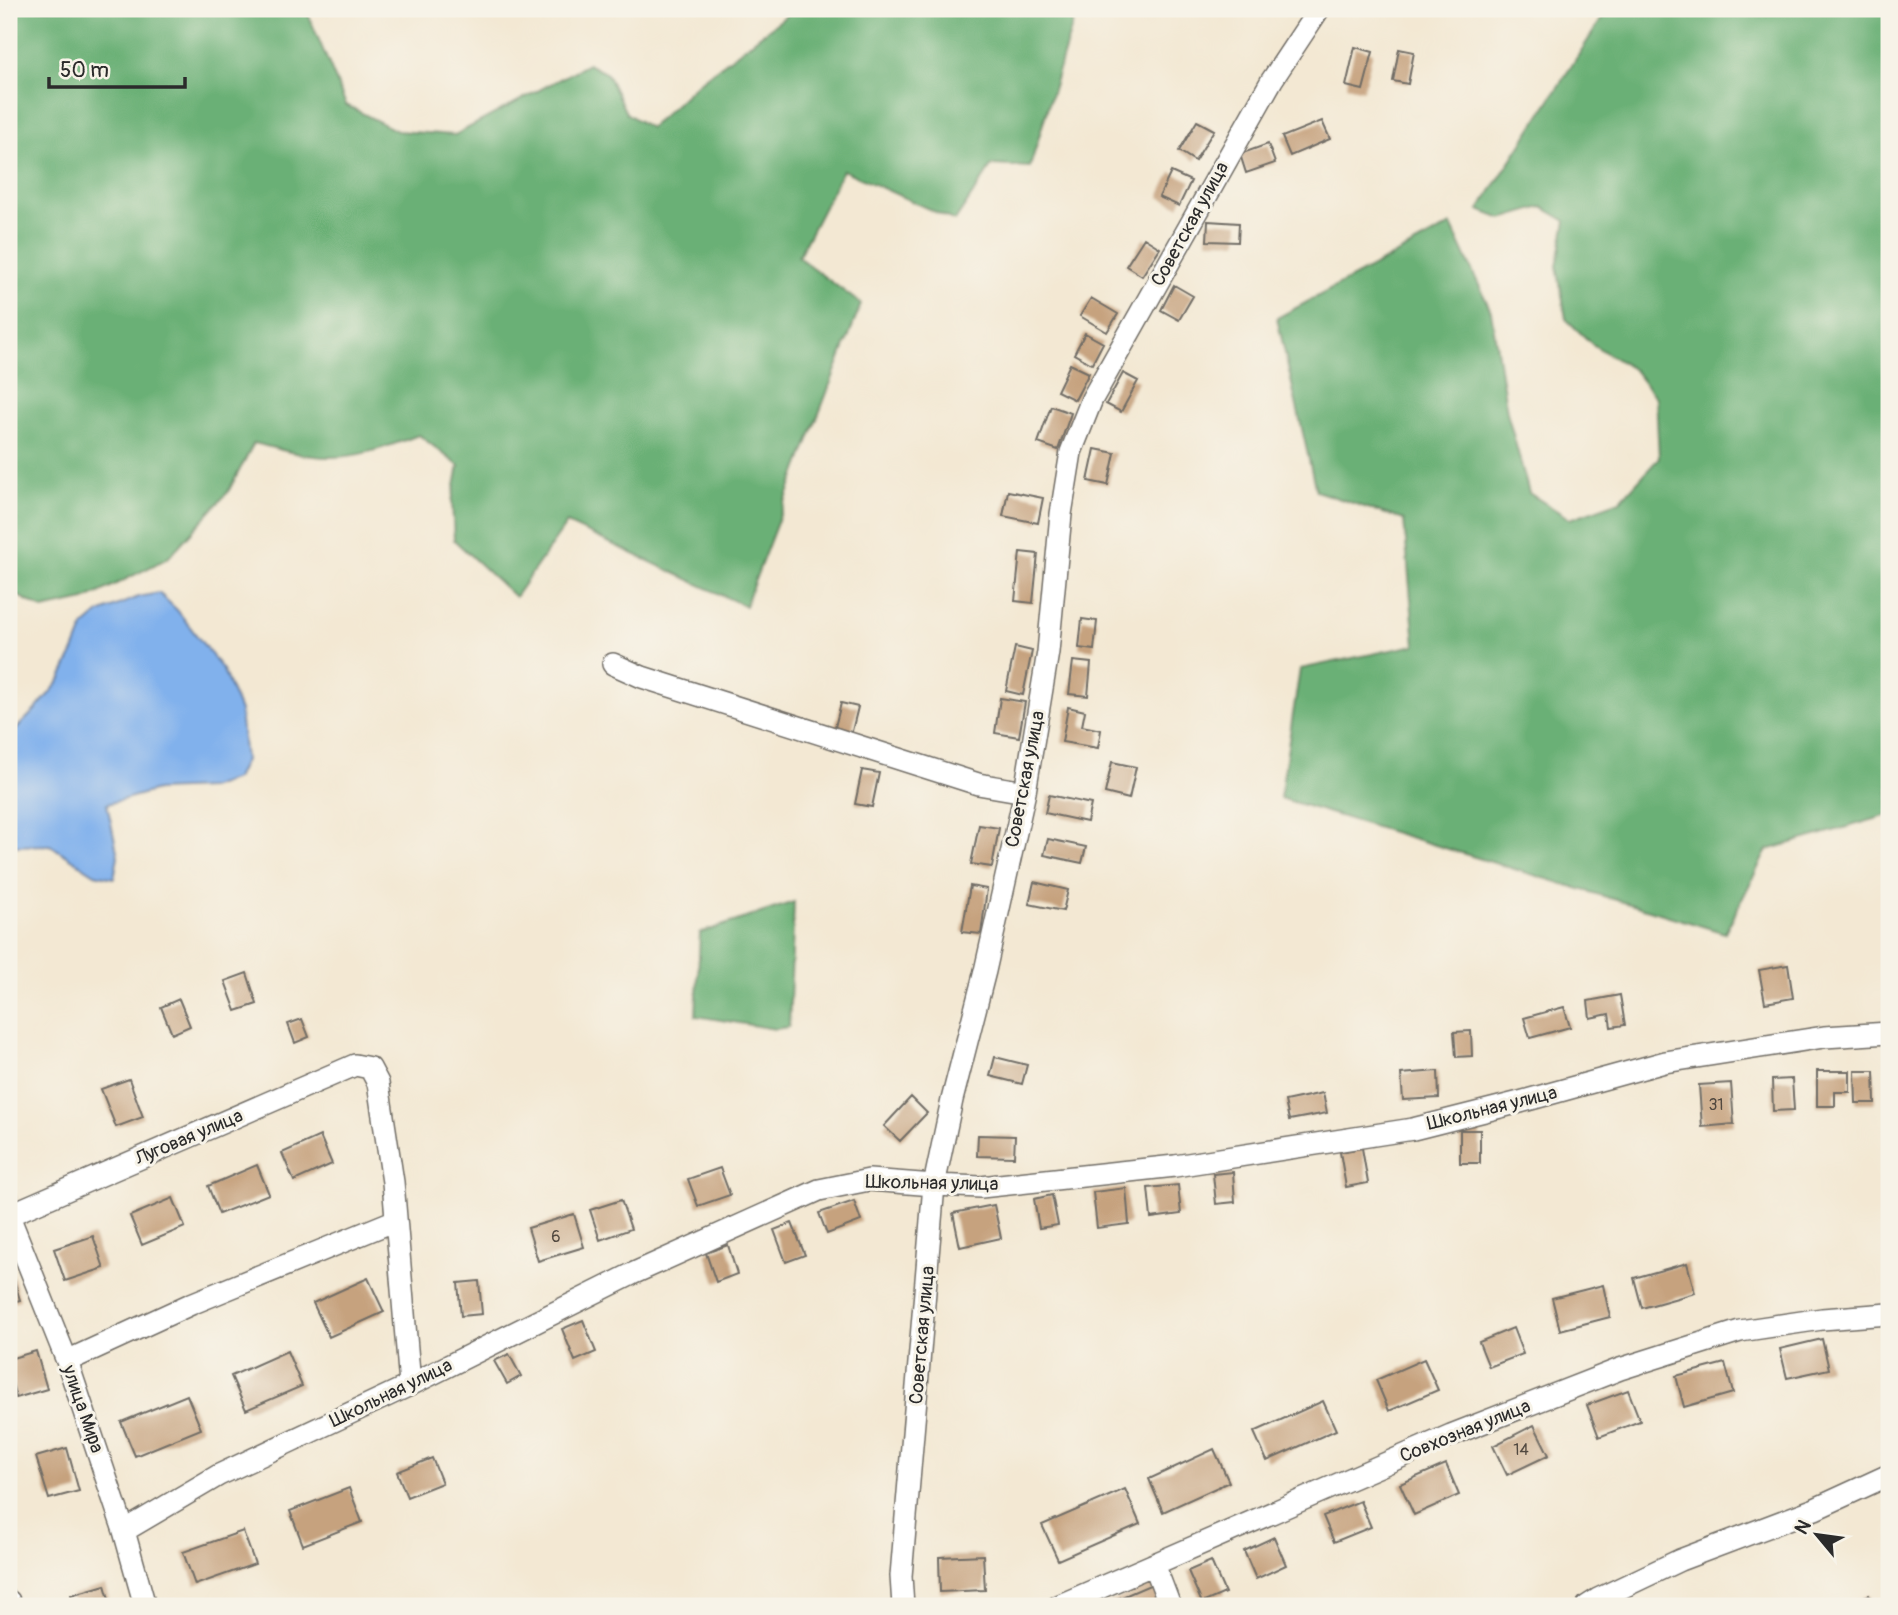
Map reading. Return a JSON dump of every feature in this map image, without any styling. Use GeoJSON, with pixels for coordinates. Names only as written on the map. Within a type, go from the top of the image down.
{"type":"FeatureCollection","features":[{"type":"Feature","properties":{"kind":"street","name":"Советская улица"},"geometry":{"type":"LineString","coordinates":[[903,1606],[901,1576],[934,1185],[1024,792],[1048,652],[1061,514],[1071,452],[1093,399],[1112,363],[1272,80],[1319,9]]}},
{"type":"Feature","properties":{"kind":"street"},"geometry":{"type":"LineString","coordinates":[[613,664],[642,677],[952,776],[978,784],[1024,792]]}},
{"type":"Feature","properties":{"kind":"street","name":"Школьная улица"},"geometry":{"type":"LineString","coordinates":[[124,1531],[219,1475],[410,1385],[632,1274],[819,1190],[869,1180],[981,1187],[1175,1166],[1399,1131],[1520,1102],[1665,1062],[1824,1037],[1889,1033]]}},
{"type":"Feature","properties":{"kind":"street","name":"Луговая улица"},"geometry":{"type":"LineString","coordinates":[[9,1215],[355,1065],[370,1068],[378,1083],[396,1220]]}},
{"type":"Feature","properties":{"kind":"street","name":"улица Мира"},"geometry":{"type":"LineString","coordinates":[[9,1215],[66,1361],[124,1531],[145,1606]]}},
{"type":"Feature","properties":{"kind":"street"},"geometry":{"type":"LineString","coordinates":[[66,1361],[191,1304],[396,1220],[410,1385]]}},
{"type":"Feature","properties":{"kind":"street","name":"Совхозная улица"},"geometry":{"type":"LineString","coordinates":[[1058,1606],[1451,1435],[1620,1369],[1740,1331],[1889,1314]]}},
{"type":"Feature","properties":{"kind":"street"},"geometry":{"type":"LineString","coordinates":[[1587,1606],[1680,1560],[1815,1508],[1889,1475]]}},
{"type":"Feature","properties":{"kind":"street"},"geometry":{"type":"LineString","coordinates":[[1153,1564],[1170,1606]]}},
{"type":"Feature","properties":{"kind":"green space"},"geometry":{"type":"Polygon","coordinates":[[[9,9],[306,9],[346,105],[397,131],[455,135],[588,64],[607,74],[626,113],[650,128],[698,83],[795,9],[1077,9],[1030,167],[992,165],[955,221],[843,170],[798,257],[861,304],[745,606],[567,523],[515,597],[454,540],[452,501],[459,466],[419,435],[375,450],[341,457],[310,456],[254,443],[228,492],[168,558],[85,600],[43,609],[9,591],[9,9]]]}},
{"type":"Feature","properties":{"kind":"green space"},"geometry":{"type":"Polygon","coordinates":[[[1608,9],[1889,9],[1889,815],[1767,850],[1725,933],[1280,798],[1300,669],[1415,645],[1404,520],[1316,491],[1277,318],[1451,225],[1491,311],[1507,412],[1529,493],[1570,519],[1620,501],[1659,458],[1656,398],[1634,370],[1592,344],[1566,319],[1557,266],[1566,221],[1542,207],[1502,219],[1479,210],[1608,9]]]}},
{"type":"Feature","properties":{"kind":"green space"},"geometry":{"type":"Polygon","coordinates":[[[794,902],[789,1027],[775,1029],[696,1016],[700,933],[794,902]]]}},
{"type":"Feature","properties":{"kind":"water"},"geometry":{"type":"Polygon","coordinates":[[[159,593],[177,610],[223,670],[240,711],[245,760],[236,779],[209,788],[157,790],[107,804],[118,856],[114,878],[95,874],[50,845],[9,846],[9,736],[59,682],[84,626],[99,613],[138,597],[159,593]]]}},
{"type":"Feature","properties":{"kind":"building"},"geometry":{"type":"Polygon","coordinates":[[[1355,47],[1373,52],[1363,90],[1346,86],[1355,47]]]}},
{"type":"Feature","properties":{"kind":"building"},"geometry":{"type":"Polygon","coordinates":[[[1399,49],[1414,52],[1408,84],[1393,81],[1399,49]]]}},
{"type":"Feature","properties":{"kind":"building"},"geometry":{"type":"Polygon","coordinates":[[[1197,121],[1214,130],[1195,161],[1179,151],[1197,121]]]}},
{"type":"Feature","properties":{"kind":"building"},"geometry":{"type":"Polygon","coordinates":[[[1322,121],[1330,139],[1290,156],[1282,137],[1322,121]]]}},
{"type":"Feature","properties":{"kind":"building"},"geometry":{"type":"Polygon","coordinates":[[[1268,144],[1275,163],[1246,173],[1240,154],[1268,144]]]}},
{"type":"Feature","properties":{"kind":"building"},"geometry":{"type":"Polygon","coordinates":[[[1171,172],[1191,181],[1179,206],[1159,197],[1171,172]]]}},
{"type":"Feature","properties":{"kind":"building"},"geometry":{"type":"Polygon","coordinates":[[[1208,221],[1239,223],[1238,242],[1207,241],[1208,221]]]}},
{"type":"Feature","properties":{"kind":"building"},"geometry":{"type":"Polygon","coordinates":[[[1144,238],[1160,248],[1142,276],[1126,266],[1144,238]]]}},
{"type":"Feature","properties":{"kind":"building"},"geometry":{"type":"Polygon","coordinates":[[[1174,285],[1193,296],[1179,320],[1161,310],[1174,285]]]}},
{"type":"Feature","properties":{"kind":"building"},"geometry":{"type":"Polygon","coordinates":[[[1091,298],[1118,314],[1107,332],[1080,316],[1091,298]]]}},
{"type":"Feature","properties":{"kind":"building"},"geometry":{"type":"Polygon","coordinates":[[[1085,333],[1103,343],[1092,364],[1074,354],[1085,333]]]}},
{"type":"Feature","properties":{"kind":"building"},"geometry":{"type":"Polygon","coordinates":[[[1070,364],[1089,373],[1075,400],[1057,391],[1070,364]]]}},
{"type":"Feature","properties":{"kind":"building"},"geometry":{"type":"Polygon","coordinates":[[[1123,373],[1138,381],[1121,412],[1106,404],[1123,373]]]}},
{"type":"Feature","properties":{"kind":"building"},"geometry":{"type":"Polygon","coordinates":[[[1051,406],[1071,413],[1058,450],[1038,443],[1051,406]]]}},
{"type":"Feature","properties":{"kind":"building"},"geometry":{"type":"Polygon","coordinates":[[[1095,449],[1115,453],[1108,485],[1088,481],[1095,449]]]}},
{"type":"Feature","properties":{"kind":"building"},"geometry":{"type":"Polygon","coordinates":[[[1008,491],[1043,498],[1038,523],[1003,516],[1008,491]]]}},
{"type":"Feature","properties":{"kind":"building"},"geometry":{"type":"Polygon","coordinates":[[[1020,552],[1038,554],[1033,603],[1015,601],[1020,552]]]}},
{"type":"Feature","properties":{"kind":"building"},"geometry":{"type":"Polygon","coordinates":[[[1082,619],[1097,621],[1094,650],[1079,648],[1082,619]]]}},
{"type":"Feature","properties":{"kind":"building"},"geometry":{"type":"Polygon","coordinates":[[[1015,647],[1032,651],[1023,695],[1006,691],[1015,647]]]}},
{"type":"Feature","properties":{"kind":"building"},"geometry":{"type":"Polygon","coordinates":[[[1073,661],[1091,663],[1088,696],[1069,694],[1073,661]]]}},
{"type":"Feature","properties":{"kind":"building"},"geometry":{"type":"Polygon","coordinates":[[[1000,698],[1025,702],[1019,737],[995,733],[1000,698]]]}},
{"type":"Feature","properties":{"kind":"building"},"geometry":{"type":"Polygon","coordinates":[[[841,703],[858,707],[851,735],[834,731],[841,703]]]}},
{"type":"Feature","properties":{"kind":"building"},"geometry":{"type":"Polygon","coordinates":[[[1068,707],[1085,711],[1082,726],[1101,730],[1098,748],[1062,742],[1068,707]]]}},
{"type":"Feature","properties":{"kind":"building"},"geometry":{"type":"Polygon","coordinates":[[[1112,762],[1136,767],[1129,799],[1105,793],[1112,762]]]}},
{"type":"Feature","properties":{"kind":"building"},"geometry":{"type":"Polygon","coordinates":[[[862,770],[879,773],[872,807],[855,804],[862,770]]]}},
{"type":"Feature","properties":{"kind":"building"},"geometry":{"type":"Polygon","coordinates":[[[1049,795],[1091,804],[1087,822],[1045,813],[1049,795]]]}},
{"type":"Feature","properties":{"kind":"building"},"geometry":{"type":"Polygon","coordinates":[[[979,825],[999,828],[992,867],[971,864],[979,825]]]}},
{"type":"Feature","properties":{"kind":"building"},"geometry":{"type":"Polygon","coordinates":[[[1048,839],[1086,847],[1082,863],[1044,855],[1048,839]]]}},
{"type":"Feature","properties":{"kind":"building"},"geometry":{"type":"Polygon","coordinates":[[[1034,882],[1068,890],[1063,911],[1029,904],[1034,882]]]}},
{"type":"Feature","properties":{"kind":"building"},"geometry":{"type":"Polygon","coordinates":[[[970,886],[987,889],[981,934],[962,932],[970,886]]]}},
{"type":"Feature","properties":{"kind":"building"},"geometry":{"type":"Polygon","coordinates":[[[1788,965],[1793,998],[1765,1003],[1759,970],[1788,965]]]}},
{"type":"Feature","properties":{"kind":"building"},"geometry":{"type":"Polygon","coordinates":[[[247,973],[257,1004],[236,1011],[225,981],[247,973]]]}},
{"type":"Feature","properties":{"kind":"building"},"geometry":{"type":"Polygon","coordinates":[[[1620,995],[1625,1025],[1611,1027],[1609,1014],[1590,1018],[1588,1001],[1620,995]]]}},
{"type":"Feature","properties":{"kind":"building"},"geometry":{"type":"Polygon","coordinates":[[[179,999],[190,1026],[172,1034],[161,1007],[179,999]]]}},
{"type":"Feature","properties":{"kind":"building"},"geometry":{"type":"Polygon","coordinates":[[[1564,1007],[1570,1027],[1530,1038],[1524,1018],[1564,1007]]]}},
{"type":"Feature","properties":{"kind":"building"},"geometry":{"type":"Polygon","coordinates":[[[302,1019],[309,1037],[295,1043],[288,1024],[302,1019]]]}},
{"type":"Feature","properties":{"kind":"building"},"geometry":{"type":"Polygon","coordinates":[[[1471,1031],[1472,1056],[1456,1057],[1454,1032],[1471,1031]]]}},
{"type":"Feature","properties":{"kind":"building"},"geometry":{"type":"Polygon","coordinates":[[[995,1057],[1027,1065],[1022,1084],[990,1076],[995,1057]]]}},
{"type":"Feature","properties":{"kind":"building"},"geometry":{"type":"Polygon","coordinates":[[[1438,1071],[1439,1098],[1403,1100],[1401,1074],[1438,1071]]]}},
{"type":"Feature","properties":{"kind":"building"},"geometry":{"type":"Polygon","coordinates":[[[1817,1071],[1850,1071],[1850,1092],[1835,1092],[1835,1106],[1817,1106],[1817,1071]]]}},
{"type":"Feature","properties":{"kind":"building"},"geometry":{"type":"Polygon","coordinates":[[[1855,1071],[1874,1071],[1875,1103],[1856,1103],[1855,1071]]]}},
{"type":"Feature","properties":{"kind":"building"},"geometry":{"type":"Polygon","coordinates":[[[129,1079],[143,1117],[116,1127],[101,1089],[129,1079]]]}},
{"type":"Feature","properties":{"kind":"building"},"geometry":{"type":"Polygon","coordinates":[[[1792,1079],[1794,1110],[1773,1111],[1772,1080],[1792,1079]]]}},
{"type":"Feature","properties":{"kind":"building"},"geometry":{"type":"Polygon","coordinates":[[[1731,1083],[1734,1124],[1702,1127],[1699,1085],[1731,1083]]]}},
{"type":"Feature","properties":{"kind":"building"},"geometry":{"type":"Polygon","coordinates":[[[1323,1093],[1327,1113],[1289,1120],[1285,1101],[1323,1093]]]}},
{"type":"Feature","properties":{"kind":"building"},"geometry":{"type":"Polygon","coordinates":[[[911,1097],[927,1113],[900,1141],[884,1126],[911,1097]]]}},
{"type":"Feature","properties":{"kind":"building"},"geometry":{"type":"Polygon","coordinates":[[[1460,1130],[1480,1130],[1480,1163],[1460,1163],[1460,1130]]]}},
{"type":"Feature","properties":{"kind":"building"},"geometry":{"type":"Polygon","coordinates":[[[978,1135],[1015,1136],[1014,1157],[977,1156],[978,1135]]]}},
{"type":"Feature","properties":{"kind":"building"},"geometry":{"type":"Polygon","coordinates":[[[320,1136],[332,1164],[294,1181],[282,1153],[320,1136]]]}},
{"type":"Feature","properties":{"kind":"building"},"geometry":{"type":"Polygon","coordinates":[[[1362,1148],[1368,1183],[1346,1187],[1340,1152],[1362,1148]]]}},
{"type":"Feature","properties":{"kind":"building"},"geometry":{"type":"Polygon","coordinates":[[[257,1165],[269,1194],[219,1214],[208,1186],[257,1165]]]}},
{"type":"Feature","properties":{"kind":"building"},"geometry":{"type":"Polygon","coordinates":[[[720,1168],[730,1195],[698,1206],[688,1179],[720,1168]]]}},
{"type":"Feature","properties":{"kind":"building"},"geometry":{"type":"Polygon","coordinates":[[[1233,1172],[1235,1202],[1216,1204],[1213,1174],[1233,1172]]]}},
{"type":"Feature","properties":{"kind":"building"},"geometry":{"type":"Polygon","coordinates":[[[9,1180],[17,1199],[9,1202],[9,1180]]]}},
{"type":"Feature","properties":{"kind":"building"},"geometry":{"type":"Polygon","coordinates":[[[1178,1185],[1181,1214],[1151,1218],[1148,1188],[1178,1185]]]}},
{"type":"Feature","properties":{"kind":"building"},"geometry":{"type":"Polygon","coordinates":[[[1126,1188],[1129,1224],[1097,1228],[1093,1192],[1126,1188]]]}},
{"type":"Feature","properties":{"kind":"building"},"geometry":{"type":"Polygon","coordinates":[[[1052,1195],[1058,1225],[1039,1228],[1034,1199],[1052,1195]]]}},
{"type":"Feature","properties":{"kind":"building"},"geometry":{"type":"Polygon","coordinates":[[[173,1198],[185,1227],[142,1245],[130,1216],[173,1198]]]}},
{"type":"Feature","properties":{"kind":"building"},"geometry":{"type":"Polygon","coordinates":[[[621,1200],[631,1229],[600,1240],[590,1210],[621,1200]]]}},
{"type":"Feature","properties":{"kind":"building"},"geometry":{"type":"Polygon","coordinates":[[[854,1201],[861,1221],[827,1234],[819,1213],[854,1201]]]}},
{"type":"Feature","properties":{"kind":"building"},"geometry":{"type":"Polygon","coordinates":[[[994,1205],[1001,1238],[960,1247],[953,1213],[994,1205]]]}},
{"type":"Feature","properties":{"kind":"building"},"geometry":{"type":"Polygon","coordinates":[[[574,1214],[584,1247],[538,1261],[528,1228],[574,1214]]]}},
{"type":"Feature","properties":{"kind":"building"},"geometry":{"type":"Polygon","coordinates":[[[792,1223],[805,1255],[786,1262],[774,1230],[792,1223]]]}},
{"type":"Feature","properties":{"kind":"building"},"geometry":{"type":"Polygon","coordinates":[[[93,1236],[104,1268],[65,1281],[54,1249],[93,1236]]]}},
{"type":"Feature","properties":{"kind":"building"},"geometry":{"type":"Polygon","coordinates":[[[728,1245],[737,1274],[716,1282],[706,1253],[728,1245]]]}},
{"type":"Feature","properties":{"kind":"building"},"geometry":{"type":"Polygon","coordinates":[[[9,1263],[20,1300],[9,1303],[9,1263]]]}},
{"type":"Feature","properties":{"kind":"building"},"geometry":{"type":"Polygon","coordinates":[[[1687,1263],[1695,1293],[1642,1308],[1634,1278],[1687,1263]]]}},
{"type":"Feature","properties":{"kind":"building"},"geometry":{"type":"Polygon","coordinates":[[[368,1278],[384,1312],[329,1337],[313,1303],[368,1278]]]}},
{"type":"Feature","properties":{"kind":"building"},"geometry":{"type":"Polygon","coordinates":[[[479,1281],[482,1314],[461,1316],[458,1283],[479,1281]]]}},
{"type":"Feature","properties":{"kind":"building"},"geometry":{"type":"Polygon","coordinates":[[[1603,1285],[1610,1317],[1560,1330],[1552,1298],[1603,1285]]]}},
{"type":"Feature","properties":{"kind":"building"},"geometry":{"type":"Polygon","coordinates":[[[583,1320],[596,1352],[575,1361],[562,1329],[583,1320]]]}},
{"type":"Feature","properties":{"kind":"building"},"geometry":{"type":"Polygon","coordinates":[[[1513,1328],[1523,1354],[1489,1367],[1479,1342],[1513,1328]]]}},
{"type":"Feature","properties":{"kind":"building"},"geometry":{"type":"Polygon","coordinates":[[[1822,1339],[1829,1369],[1787,1378],[1780,1349],[1822,1339]]]}},
{"type":"Feature","properties":{"kind":"building"},"geometry":{"type":"Polygon","coordinates":[[[36,1351],[47,1389],[16,1398],[9,1371],[9,1359],[36,1351]]]}},
{"type":"Feature","properties":{"kind":"building"},"geometry":{"type":"Polygon","coordinates":[[[287,1351],[302,1386],[246,1410],[231,1376],[287,1351]]]}},
{"type":"Feature","properties":{"kind":"building"},"geometry":{"type":"Polygon","coordinates":[[[509,1354],[521,1376],[507,1384],[494,1361],[509,1354]]]}},
{"type":"Feature","properties":{"kind":"building"},"geometry":{"type":"Polygon","coordinates":[[[1424,1359],[1438,1390],[1389,1411],[1376,1380],[1424,1359]]]}},
{"type":"Feature","properties":{"kind":"building"},"geometry":{"type":"Polygon","coordinates":[[[1725,1363],[1733,1393],[1684,1407],[1676,1376],[1725,1363]]]}},
{"type":"Feature","properties":{"kind":"building"},"geometry":{"type":"Polygon","coordinates":[[[1628,1390],[1640,1421],[1599,1437],[1587,1405],[1628,1390]]]}},
{"type":"Feature","properties":{"kind":"building"},"geometry":{"type":"Polygon","coordinates":[[[187,1395],[201,1429],[135,1456],[121,1422],[187,1395]]]}},
{"type":"Feature","properties":{"kind":"building"},"geometry":{"type":"Polygon","coordinates":[[[1323,1401],[1336,1430],[1267,1461],[1254,1432],[1323,1401]]]}},
{"type":"Feature","properties":{"kind":"building"},"geometry":{"type":"Polygon","coordinates":[[[1534,1425],[1549,1455],[1507,1475],[1493,1446],[1534,1425]]]}},
{"type":"Feature","properties":{"kind":"building"},"geometry":{"type":"Polygon","coordinates":[[[67,1448],[79,1491],[49,1499],[36,1457],[67,1448]]]}},
{"type":"Feature","properties":{"kind":"building"},"geometry":{"type":"Polygon","coordinates":[[[1214,1449],[1229,1482],[1163,1512],[1149,1479],[1214,1449]]]}},
{"type":"Feature","properties":{"kind":"building"},"geometry":{"type":"Polygon","coordinates":[[[432,1458],[442,1483],[407,1497],[397,1472],[432,1458]]]}},
{"type":"Feature","properties":{"kind":"building"},"geometry":{"type":"Polygon","coordinates":[[[1446,1464],[1459,1495],[1414,1515],[1400,1484],[1446,1464]]]}},
{"type":"Feature","properties":{"kind":"building"},"geometry":{"type":"Polygon","coordinates":[[[349,1488],[362,1522],[303,1545],[290,1511],[349,1488]]]}},
{"type":"Feature","properties":{"kind":"building"},"geometry":{"type":"Polygon","coordinates":[[[1125,1489],[1140,1524],[1058,1560],[1042,1525],[1125,1489]]]}},
{"type":"Feature","properties":{"kind":"building"},"geometry":{"type":"Polygon","coordinates":[[[1360,1501],[1371,1527],[1334,1542],[1323,1516],[1360,1501]]]}},
{"type":"Feature","properties":{"kind":"building"},"geometry":{"type":"Polygon","coordinates":[[[243,1531],[255,1564],[195,1585],[183,1552],[243,1531]]]}},
{"type":"Feature","properties":{"kind":"building"},"geometry":{"type":"Polygon","coordinates":[[[1274,1537],[1286,1565],[1256,1579],[1244,1551],[1274,1537]]]}},
{"type":"Feature","properties":{"kind":"building"},"geometry":{"type":"Polygon","coordinates":[[[983,1555],[985,1590],[940,1592],[939,1557],[983,1555]]]}},
{"type":"Feature","properties":{"kind":"building"},"geometry":{"type":"Polygon","coordinates":[[[1211,1561],[1225,1593],[1202,1603],[1188,1571],[1211,1561]]]}},
{"type":"Feature","properties":{"kind":"building"},"geometry":{"type":"Polygon","coordinates":[[[1152,1584],[1162,1606],[1101,1606],[1152,1584]]]}},
{"type":"Feature","properties":{"kind":"building"},"geometry":{"type":"Polygon","coordinates":[[[105,1585],[111,1606],[75,1606],[71,1595],[105,1585]]]}},
{"type":"Feature","properties":{"kind":"building"},"geometry":{"type":"Polygon","coordinates":[[[1869,1595],[1874,1606],[1843,1606],[1869,1595]]]}}]}
